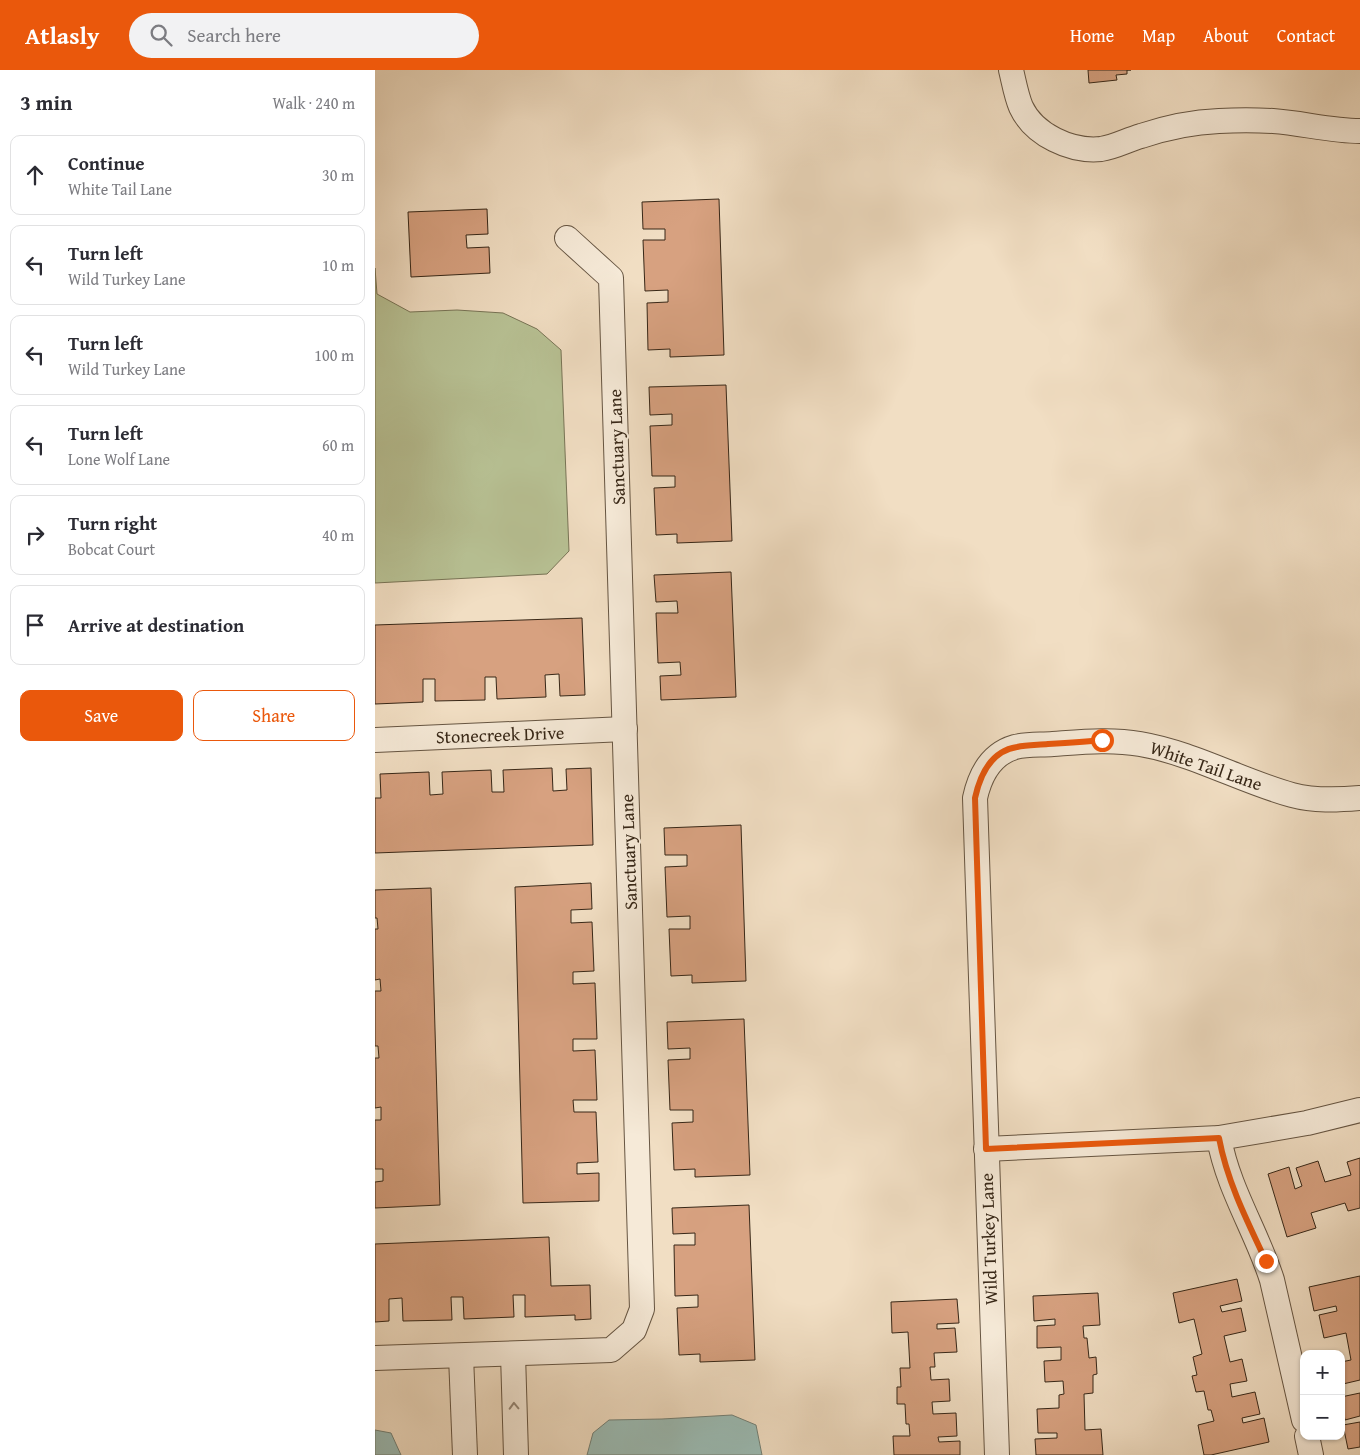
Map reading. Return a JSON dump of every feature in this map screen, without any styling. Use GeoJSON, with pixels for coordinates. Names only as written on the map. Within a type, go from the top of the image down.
{"type":"FeatureCollection","features":[{"type":"Feature","properties":{"kind":"street"},"geometry":{"type":"LineString","coordinates":[[1011,70],[1016,93],[1027,118],[1039,130],[1051,137],[1067,145],[1086,149],[1100,149],[1117,145],[1139,136],[1165,129],[1218,121],[1273,121],[1360,131]]}},
{"type":"Feature","properties":{"kind":"street","name":"Sanctuary Lane"},"geometry":{"type":"LineString","coordinates":[[375,1358],[611,1350],[634,1330],[642,1309],[611,278],[567,238]]}},
{"type":"Feature","properties":{"kind":"street","name":"Stonecreek Drive"},"geometry":{"type":"LineString","coordinates":[[375,740],[625,729]]}},
{"type":"Feature","properties":{"kind":"street","name":"White Tail Lane"},"geometry":{"type":"LineString","coordinates":[[994,758],[1015,747],[1102,740],[1140,744],[1170,751],[1292,795],[1336,800],[1360,798]]}},
{"type":"Feature","properties":{"kind":"street","name":"Wild Turkey Lane"},"geometry":{"type":"LineString","coordinates":[[994,758],[988,764],[979,782],[975,798],[997,1455]]}},
{"type":"Feature","properties":{"kind":"street"},"geometry":{"type":"LineString","coordinates":[[986,1149],[1219,1138],[1307,1123],[1360,1110]]}},
{"type":"Feature","properties":{"kind":"street"},"geometry":{"type":"LineString","coordinates":[[1219,1138],[1222,1158],[1237,1197],[1266,1261],[1272,1280],[1300,1402]]}},
{"type":"Feature","properties":{"kind":"street"},"geometry":{"type":"LineString","coordinates":[[513,1354],[516,1455]]}},
{"type":"Feature","properties":{"kind":"street"},"geometry":{"type":"LineString","coordinates":[[461,1356],[465,1455]]}},
{"type":"Feature","properties":{"kind":"street"},"geometry":{"type":"LineString","coordinates":[[1308,1440],[1311,1455]]}},
{"type":"Feature","properties":{"kind":"green space"},"geometry":{"type":"Polygon","coordinates":[[[375,268],[377,294],[410,312],[457,310],[503,313],[537,329],[561,350],[569,551],[547,574],[375,583],[375,268]]]}},
{"type":"Feature","properties":{"kind":"water"},"geometry":{"type":"Polygon","coordinates":[[[732,1415],[756,1425],[762,1455],[587,1455],[593,1433],[609,1420],[732,1415]]]}},
{"type":"Feature","properties":{"kind":"water"},"geometry":{"type":"Polygon","coordinates":[[[375,1430],[391,1433],[401,1455],[375,1455],[375,1430]]]}},
{"type":"Feature","properties":{"kind":"building"},"geometry":{"type":"Polygon","coordinates":[[[1088,70],[1127,70],[1127,74],[1116,75],[1117,80],[1089,83],[1088,70]]]}},
{"type":"Feature","properties":{"kind":"building"},"geometry":{"type":"Polygon","coordinates":[[[719,199],[724,355],[670,357],[670,349],[648,350],[647,303],[668,302],[668,290],[645,291],[643,240],[665,240],[665,229],[643,229],[642,202],[719,199]]]}},
{"type":"Feature","properties":{"kind":"building"},"geometry":{"type":"Polygon","coordinates":[[[487,209],[488,234],[466,235],[467,248],[489,247],[490,273],[411,277],[408,212],[487,209]]]}},
{"type":"Feature","properties":{"kind":"building"},"geometry":{"type":"Polygon","coordinates":[[[726,385],[732,541],[677,543],[677,534],[656,535],[654,488],[675,487],[675,476],[652,476],[650,426],[672,425],[672,414],[650,415],[649,387],[726,385]]]}},
{"type":"Feature","properties":{"kind":"building"},"geometry":{"type":"Polygon","coordinates":[[[731,572],[736,697],[661,700],[660,676],[681,675],[680,662],[658,663],[656,613],[678,613],[677,601],[656,602],[654,575],[731,572]]]}},
{"type":"Feature","properties":{"kind":"building"},"geometry":{"type":"Polygon","coordinates":[[[582,618],[585,695],[560,696],[559,674],[545,675],[546,697],[497,699],[496,677],[485,677],[485,700],[435,701],[435,679],[423,679],[423,702],[375,704],[375,625],[582,618]]]}},
{"type":"Feature","properties":{"kind":"building"},"geometry":{"type":"Polygon","coordinates":[[[552,768],[553,791],[567,790],[566,769],[591,768],[593,845],[375,853],[375,798],[381,798],[380,774],[429,772],[430,795],[443,794],[442,772],[491,770],[492,792],[504,792],[503,770],[552,768]]]}},
{"type":"Feature","properties":{"kind":"building"},"geometry":{"type":"Polygon","coordinates":[[[741,825],[746,981],[692,983],[692,975],[671,976],[669,929],[690,929],[690,916],[667,917],[665,867],[687,866],[687,855],[665,855],[664,828],[741,825]]]}},
{"type":"Feature","properties":{"kind":"building"},"geometry":{"type":"Polygon","coordinates":[[[591,883],[592,909],[571,910],[571,923],[592,922],[594,971],[573,972],[573,984],[595,983],[597,1039],[573,1039],[573,1051],[595,1050],[597,1100],[573,1100],[574,1112],[596,1112],[598,1162],[577,1163],[577,1174],[599,1173],[599,1201],[523,1203],[515,887],[591,883]]]}},
{"type":"Feature","properties":{"kind":"building"},"geometry":{"type":"Polygon","coordinates":[[[431,888],[440,1205],[375,1208],[375,1182],[383,1181],[383,1169],[375,1169],[375,1120],[381,1120],[381,1107],[375,1108],[375,1058],[379,1058],[378,1046],[375,1046],[375,991],[381,991],[380,979],[375,980],[375,929],[378,929],[377,918],[375,918],[375,890],[431,888]]]}},
{"type":"Feature","properties":{"kind":"building"},"geometry":{"type":"Polygon","coordinates":[[[744,1019],[750,1175],[695,1177],[695,1169],[674,1170],[672,1123],[693,1122],[693,1110],[670,1110],[668,1060],[690,1059],[690,1048],[668,1049],[667,1022],[744,1019]]]}},
{"type":"Feature","properties":{"kind":"building"},"geometry":{"type":"Polygon","coordinates":[[[1360,1158],[1360,1208],[1348,1211],[1345,1203],[1311,1213],[1316,1228],[1287,1237],[1268,1174],[1289,1167],[1295,1189],[1302,1186],[1296,1168],[1318,1161],[1325,1182],[1351,1175],[1347,1162],[1360,1158]]]}},
{"type":"Feature","properties":{"kind":"building"},"geometry":{"type":"Polygon","coordinates":[[[749,1205],[755,1360],[700,1362],[700,1354],[679,1355],[677,1308],[698,1307],[698,1295],[675,1296],[674,1245],[695,1245],[695,1233],[673,1234],[672,1208],[749,1205]]]}},
{"type":"Feature","properties":{"kind":"building"},"geometry":{"type":"Polygon","coordinates":[[[549,1237],[551,1286],[590,1285],[591,1319],[575,1320],[575,1315],[525,1317],[525,1295],[513,1295],[514,1317],[464,1319],[463,1297],[451,1297],[452,1320],[403,1321],[402,1298],[389,1299],[389,1321],[375,1322],[375,1244],[549,1237]]]}},
{"type":"Feature","properties":{"kind":"building"},"geometry":{"type":"Polygon","coordinates":[[[1360,1276],[1360,1380],[1345,1384],[1345,1361],[1351,1360],[1346,1333],[1324,1338],[1319,1315],[1337,1311],[1336,1306],[1314,1311],[1309,1287],[1360,1276]]]}},
{"type":"Feature","properties":{"kind":"building"},"geometry":{"type":"Polygon","coordinates":[[[1237,1279],[1242,1301],[1220,1306],[1222,1312],[1241,1308],[1246,1331],[1224,1336],[1230,1362],[1242,1359],[1247,1381],[1230,1384],[1232,1397],[1255,1392],[1260,1414],[1242,1418],[1243,1423],[1264,1418],[1269,1442],[1204,1455],[1198,1425],[1214,1421],[1211,1410],[1208,1410],[1204,1391],[1196,1392],[1192,1376],[1197,1375],[1193,1357],[1202,1354],[1194,1319],[1179,1323],[1173,1293],[1237,1279]]]}},
{"type":"Feature","properties":{"kind":"building"},"geometry":{"type":"Polygon","coordinates":[[[1098,1293],[1100,1325],[1083,1326],[1084,1338],[1087,1338],[1089,1358],[1096,1357],[1097,1374],[1093,1375],[1093,1393],[1084,1394],[1085,1430],[1101,1429],[1103,1455],[1036,1455],[1035,1439],[1057,1438],[1057,1433],[1038,1433],[1037,1409],[1059,1408],[1059,1395],[1064,1394],[1063,1381],[1045,1382],[1044,1361],[1061,1360],[1061,1347],[1037,1348],[1037,1326],[1055,1325],[1055,1319],[1034,1321],[1033,1296],[1098,1293]]]}},
{"type":"Feature","properties":{"kind":"building"},"geometry":{"type":"Polygon","coordinates":[[[957,1299],[959,1323],[937,1324],[937,1329],[955,1328],[957,1352],[934,1353],[935,1367],[930,1367],[931,1380],[949,1379],[950,1401],[932,1402],[933,1414],[956,1413],[957,1436],[938,1437],[939,1442],[960,1441],[960,1455],[894,1455],[893,1436],[910,1436],[909,1424],[906,1424],[905,1404],[897,1404],[897,1387],[901,1387],[900,1368],[910,1368],[908,1332],[892,1333],[891,1302],[957,1299]]]}},
{"type":"Feature","properties":{"kind":"building"},"geometry":{"type":"Polygon","coordinates":[[[1360,1393],[1360,1416],[1345,1420],[1345,1396],[1360,1393]]]}},
{"type":"Feature","properties":{"kind":"building"},"geometry":{"type":"Polygon","coordinates":[[[1360,1422],[1360,1447],[1348,1449],[1345,1425],[1360,1422]]]}},
{"type":"Feature","properties":{"kind":"route"},"geometry":{"type":"LineString","coordinates":[[1102,740],[1015,747],[994,758],[988,764],[979,782],[975,798],[986,1149],[1219,1138],[1222,1158],[1240,1205],[1266,1261]]}}]}
